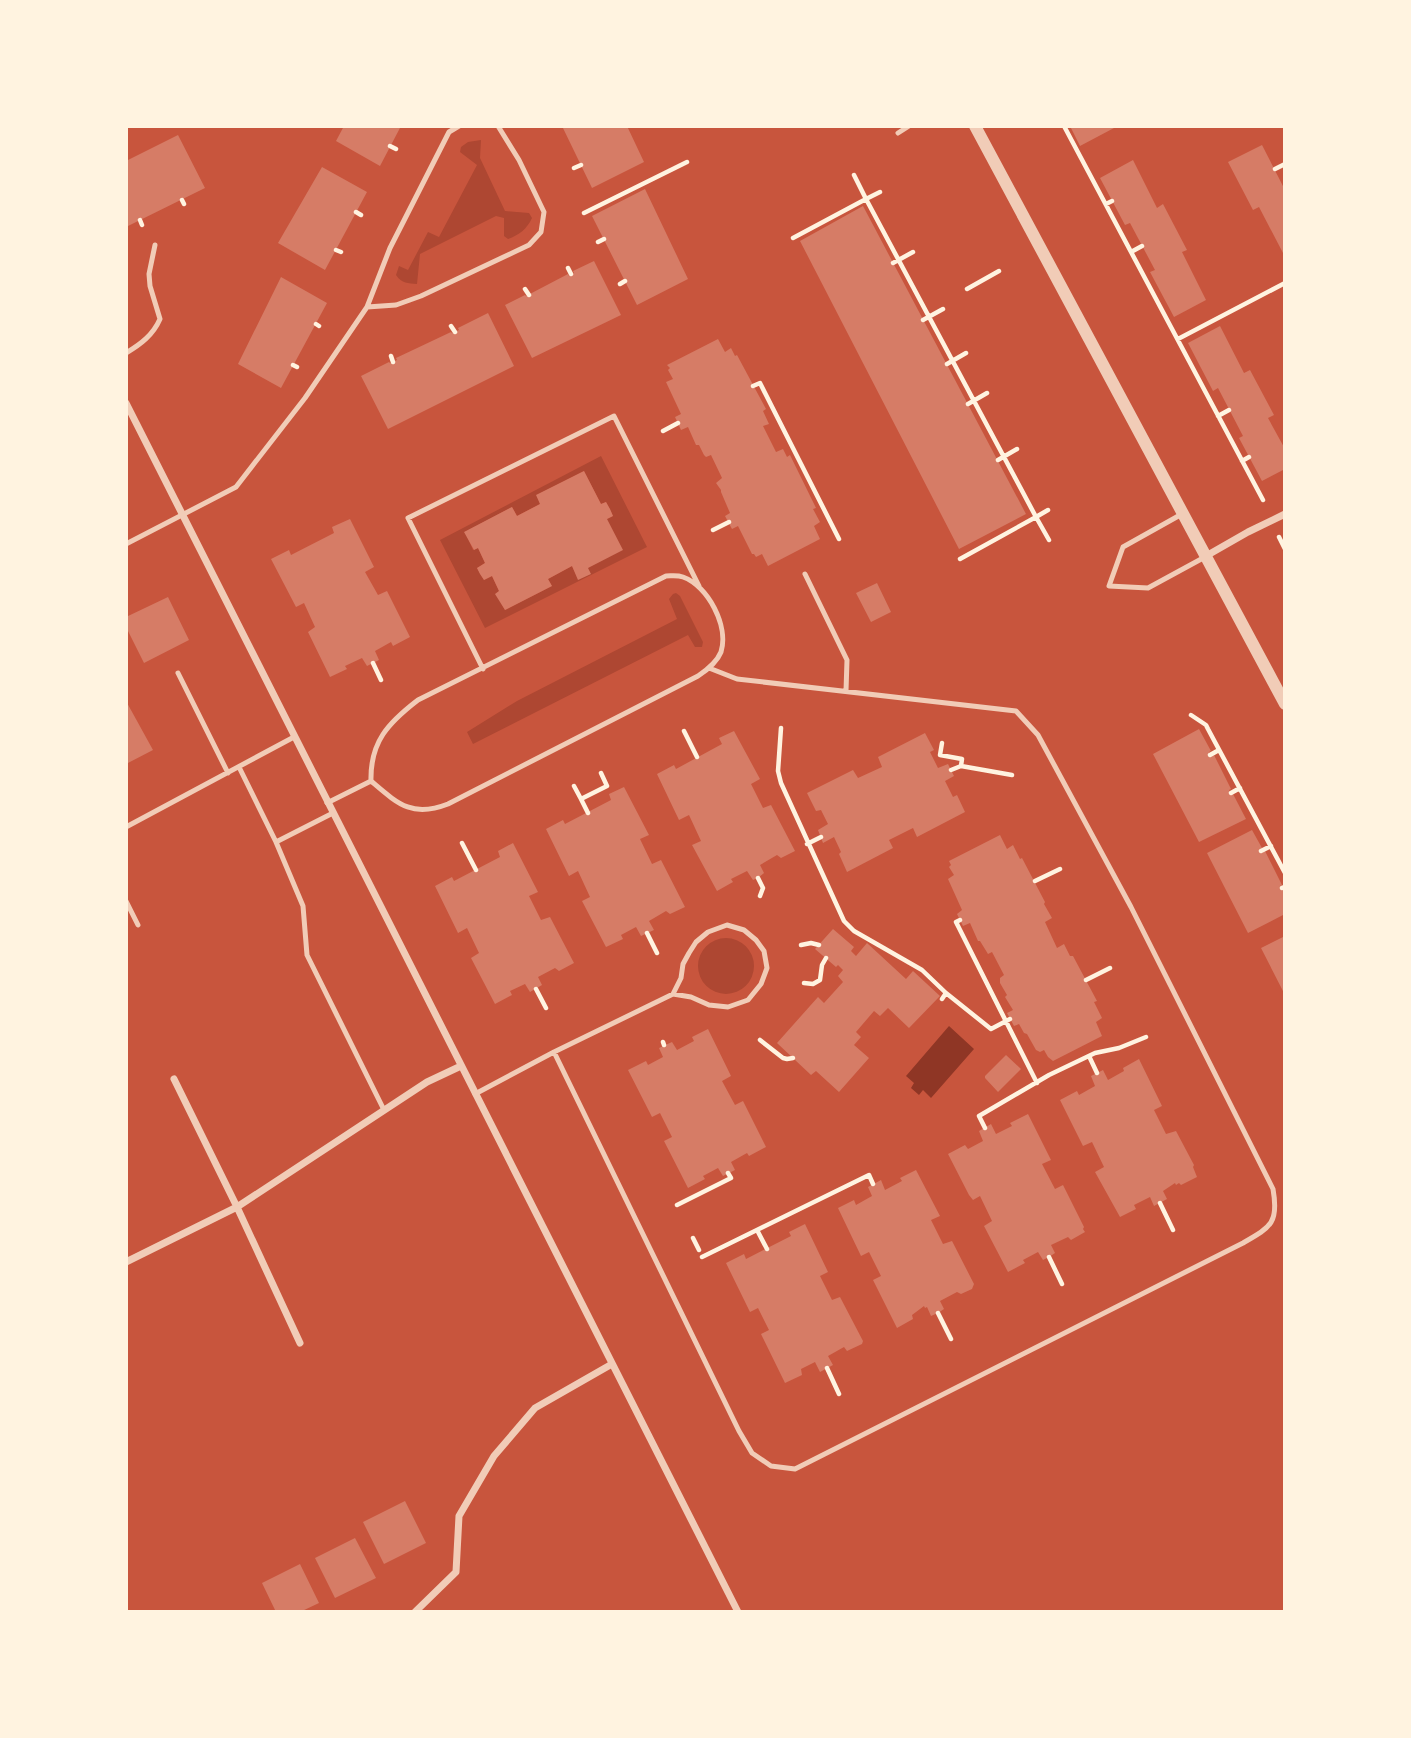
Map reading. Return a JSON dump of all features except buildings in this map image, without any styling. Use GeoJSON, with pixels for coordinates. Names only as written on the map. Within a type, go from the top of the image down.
{"type":"FeatureCollection","features":[{"type":"Feature","properties":{"kind":"street"},"geometry":{"type":"LineString","coordinates":[[975,126],[1285,704]]}},
{"type":"Feature","properties":{"kind":"street"},"geometry":{"type":"LineString","coordinates":[[126,403],[738,1612]]}},
{"type":"Feature","properties":{"kind":"street"},"geometry":{"type":"LineString","coordinates":[[1206,556],[1285,514]]}},
{"type":"Feature","properties":{"kind":"street"},"geometry":{"type":"LineString","coordinates":[[126,1262],[237,1206],[427,1082],[461,1066]]}},
{"type":"Feature","properties":{"kind":"street"},"geometry":{"type":"LineString","coordinates":[[174,1079],[237,1206],[300,1343]]}},
{"type":"Feature","properties":{"kind":"street"},"geometry":{"type":"LineString","coordinates":[[415,1612],[456,1572],[459,1516],[494,1456],[535,1408],[612,1364]]}},
{"type":"Feature","properties":{"kind":"lane"},"geometry":{"type":"LineString","coordinates":[[126,544],[236,487],[304,398],[367,307],[390,248],[449,132],[458,126]]}},
{"type":"Feature","properties":{"kind":"lane"},"geometry":{"type":"LineString","coordinates":[[367,307],[396,305],[421,296],[529,245],[541,232],[544,212],[519,160],[498,126]]}},
{"type":"Feature","properties":{"kind":"lane"},"geometry":{"type":"LineString","coordinates":[[898,133],[909,126]]}},
{"type":"Feature","properties":{"kind":"lane"},"geometry":{"type":"LineString","coordinates":[[126,353],[140,345],[156,329],[160,319],[149,274],[155,245]]}},
{"type":"Feature","properties":{"kind":"lane"},"geometry":{"type":"LineString","coordinates":[[483,669],[408,518],[614,416],[699,587],[715,610],[724,636],[720,654],[709,668],[698,676],[439,808],[412,810],[388,796],[371,781],[371,765],[385,730],[397,716],[418,701],[483,669],[666,576],[685,577],[699,587]]}},
{"type":"Feature","properties":{"kind":"lane"},"geometry":{"type":"LineString","coordinates":[[1182,513],[1124,547],[1108,586],[1148,588],[1206,556]]}},
{"type":"Feature","properties":{"kind":"lane"},"geometry":{"type":"LineString","coordinates":[[805,574],[847,660],[846,691]]}},
{"type":"Feature","properties":{"kind":"lane"},"geometry":{"type":"LineString","coordinates":[[554,1052],[739,1431],[752,1454],[771,1466],[795,1469],[1243,1243],[1263,1232],[1274,1220],[1273,1189],[1130,907],[1038,735],[1016,711],[737,679],[709,668]]}},
{"type":"Feature","properties":{"kind":"lane"},"geometry":{"type":"LineString","coordinates":[[178,673],[228,773]]}},
{"type":"Feature","properties":{"kind":"lane"},"geometry":{"type":"LineString","coordinates":[[126,827],[294,737]]}},
{"type":"Feature","properties":{"kind":"lane"},"geometry":{"type":"LineString","coordinates":[[239,767],[276,842],[303,906],[307,955],[384,1110]]}},
{"type":"Feature","properties":{"kind":"lane"},"geometry":{"type":"LineString","coordinates":[[327,803],[371,781]]}},
{"type":"Feature","properties":{"kind":"lane"},"geometry":{"type":"LineString","coordinates":[[276,842],[333,814]]}},
{"type":"Feature","properties":{"kind":"lane"},"geometry":{"type":"LineString","coordinates":[[126,901],[138,925]]}},
{"type":"Feature","properties":{"kind":"lane"},"geometry":{"type":"LineString","coordinates":[[475,1094],[673,994],[691,997],[709,1005],[728,1007],[748,1000],[761,984],[767,968],[764,951],[744,930],[727,925],[708,932],[696,942],[689,953],[673,994]]}},
{"type":"Feature","properties":{"kind":"path"},"geometry":{"type":"LineString","coordinates":[[1065,126],[1264,500]]}},
{"type":"Feature","properties":{"kind":"path"},"geometry":{"type":"LineString","coordinates":[[584,213],[687,162]]}},
{"type":"Feature","properties":{"kind":"path"},"geometry":{"type":"LineString","coordinates":[[1275,169],[1285,164]]}},
{"type":"Feature","properties":{"kind":"path"},"geometry":{"type":"LineString","coordinates":[[574,168],[581,165]]}},
{"type":"Feature","properties":{"kind":"path"},"geometry":{"type":"LineString","coordinates":[[854,175],[950,363],[1049,540]]}},
{"type":"Feature","properties":{"kind":"path"},"geometry":{"type":"LineString","coordinates":[[793,238],[880,192]]}},
{"type":"Feature","properties":{"kind":"path"},"geometry":{"type":"LineString","coordinates":[[1106,204],[1112,201]]}},
{"type":"Feature","properties":{"kind":"path"},"geometry":{"type":"LineString","coordinates":[[598,242],[604,239]]}},
{"type":"Feature","properties":{"kind":"path"},"geometry":{"type":"LineString","coordinates":[[1131,252],[1142,246]]}},
{"type":"Feature","properties":{"kind":"path"},"geometry":{"type":"LineString","coordinates":[[896,261],[913,252]]}},
{"type":"Feature","properties":{"kind":"path"},"geometry":{"type":"LineString","coordinates":[[568,268],[572,274]]}},
{"type":"Feature","properties":{"kind":"path"},"geometry":{"type":"LineString","coordinates":[[967,289],[999,271]]}},
{"type":"Feature","properties":{"kind":"path"},"geometry":{"type":"LineString","coordinates":[[1178,339],[1285,283]]}},
{"type":"Feature","properties":{"kind":"path"},"geometry":{"type":"LineString","coordinates":[[525,289],[529,295]]}},
{"type":"Feature","properties":{"kind":"path"},"geometry":{"type":"LineString","coordinates":[[1156,298],[1162,295]]}},
{"type":"Feature","properties":{"kind":"path"},"geometry":{"type":"LineString","coordinates":[[926,318],[943,309]]}},
{"type":"Feature","properties":{"kind":"path"},"geometry":{"type":"LineString","coordinates":[[451,326],[455,332]]}},
{"type":"Feature","properties":{"kind":"path"},"geometry":{"type":"LineString","coordinates":[[950,363],[966,353]]}},
{"type":"Feature","properties":{"kind":"path"},"geometry":{"type":"LineString","coordinates":[[1193,368],[1199,365]]}},
{"type":"Feature","properties":{"kind":"path"},"geometry":{"type":"LineString","coordinates":[[753,386],[760,383],[807,482],[839,539]]}},
{"type":"Feature","properties":{"kind":"path"},"geometry":{"type":"LineString","coordinates":[[971,402],[987,393]]}},
{"type":"Feature","properties":{"kind":"path"},"geometry":{"type":"LineString","coordinates":[[1219,416],[1229,410]]}},
{"type":"Feature","properties":{"kind":"path"},"geometry":{"type":"LineString","coordinates":[[663,431],[678,423]]}},
{"type":"Feature","properties":{"kind":"path"},"geometry":{"type":"LineString","coordinates":[[998,460],[1017,449]]}},
{"type":"Feature","properties":{"kind":"path"},"geometry":{"type":"LineString","coordinates":[[1242,461],[1249,457]]}},
{"type":"Feature","properties":{"kind":"path"},"geometry":{"type":"LineString","coordinates":[[960,559],[1048,510]]}},
{"type":"Feature","properties":{"kind":"path"},"geometry":{"type":"LineString","coordinates":[[713,530],[729,522]]}},
{"type":"Feature","properties":{"kind":"path"},"geometry":{"type":"LineString","coordinates":[[1279,537],[1285,549]]}},
{"type":"Feature","properties":{"kind":"path"},"geometry":{"type":"LineString","coordinates":[[373,663],[381,680]]}},
{"type":"Feature","properties":{"kind":"path"},"geometry":{"type":"LineString","coordinates":[[1191,715],[1206,725],[1285,873]]}},
{"type":"Feature","properties":{"kind":"path"},"geometry":{"type":"LineString","coordinates":[[781,728],[778,771],[781,783],[835,904],[849,928],[922,970],[946,993],[991,1028],[1008,1020]]}},
{"type":"Feature","properties":{"kind":"path"},"geometry":{"type":"LineString","coordinates":[[684,731],[698,757]]}},
{"type":"Feature","properties":{"kind":"path"},"geometry":{"type":"LineString","coordinates":[[943,743],[940,755],[962,759],[961,766]]}},
{"type":"Feature","properties":{"kind":"path"},"geometry":{"type":"LineString","coordinates":[[1210,755],[1219,750]]}},
{"type":"Feature","properties":{"kind":"path"},"geometry":{"type":"LineString","coordinates":[[951,770],[961,766],[1012,775]]}},
{"type":"Feature","properties":{"kind":"path"},"geometry":{"type":"LineString","coordinates":[[581,799],[607,786],[600,773]]}},
{"type":"Feature","properties":{"kind":"path"},"geometry":{"type":"LineString","coordinates":[[574,786],[588,813]]}},
{"type":"Feature","properties":{"kind":"path"},"geometry":{"type":"LineString","coordinates":[[1231,793],[1240,788]]}},
{"type":"Feature","properties":{"kind":"path"},"geometry":{"type":"LineString","coordinates":[[807,844],[821,836]]}},
{"type":"Feature","properties":{"kind":"path"},"geometry":{"type":"LineString","coordinates":[[462,843],[476,870]]}},
{"type":"Feature","properties":{"kind":"path"},"geometry":{"type":"LineString","coordinates":[[1261,851],[1270,846]]}},
{"type":"Feature","properties":{"kind":"path"},"geometry":{"type":"LineString","coordinates":[[1035,881],[1060,869]]}},
{"type":"Feature","properties":{"kind":"path"},"geometry":{"type":"LineString","coordinates":[[758,878],[763,888],[760,896]]}},
{"type":"Feature","properties":{"kind":"path"},"geometry":{"type":"LineString","coordinates":[[960,920],[956,922],[1008,1020],[1037,1083]]}},
{"type":"Feature","properties":{"kind":"path"},"geometry":{"type":"LineString","coordinates":[[647,933],[657,953]]}},
{"type":"Feature","properties":{"kind":"path"},"geometry":{"type":"LineString","coordinates":[[801,945],[818,945]]}},
{"type":"Feature","properties":{"kind":"path"},"geometry":{"type":"LineString","coordinates":[[804,984],[813,984],[820,980],[826,958]]}},
{"type":"Feature","properties":{"kind":"path"},"geometry":{"type":"LineString","coordinates":[[1086,980],[1110,968]]}},
{"type":"Feature","properties":{"kind":"path"},"geometry":{"type":"LineString","coordinates":[[536,989],[546,1008]]}},
{"type":"Feature","properties":{"kind":"path"},"geometry":{"type":"LineString","coordinates":[[942,999],[946,993]]}},
{"type":"Feature","properties":{"kind":"path"},"geometry":{"type":"LineString","coordinates":[[985,1128],[979,1116],[1037,1083],[1089,1056],[1146,1037]]}},
{"type":"Feature","properties":{"kind":"path"},"geometry":{"type":"LineString","coordinates":[[760,1040],[783,1058],[793,1058]]}},
{"type":"Feature","properties":{"kind":"path"},"geometry":{"type":"LineString","coordinates":[[1089,1056],[1097,1073]]}},
{"type":"Feature","properties":{"kind":"path"},"geometry":{"type":"LineString","coordinates":[[677,1205],[731,1178],[728,1173]]}},
{"type":"Feature","properties":{"kind":"path"},"geometry":{"type":"LineString","coordinates":[[702,1257],[869,1175],[873,1184]]}},
{"type":"Feature","properties":{"kind":"path"},"geometry":{"type":"LineString","coordinates":[[1160,1203],[1173,1230]]}},
{"type":"Feature","properties":{"kind":"path"},"geometry":{"type":"LineString","coordinates":[[757,1230],[767,1249]]}},
{"type":"Feature","properties":{"kind":"path"},"geometry":{"type":"LineString","coordinates":[[693,1238],[699,1250]]}},
{"type":"Feature","properties":{"kind":"path"},"geometry":{"type":"LineString","coordinates":[[1049,1257],[1062,1284]]}},
{"type":"Feature","properties":{"kind":"path"},"geometry":{"type":"LineString","coordinates":[[938,1313],[951,1339]]}},
{"type":"Feature","properties":{"kind":"path"},"geometry":{"type":"LineString","coordinates":[[827,1368],[839,1394]]}},
{"type":"Feature","properties":{"kind":"shaded area"},"geometry":{"type":"Polygon","coordinates":[[[481,140],[480,158],[505,211],[529,213],[532,218],[530,222],[516,236],[508,239],[504,236],[504,218],[496,216],[420,254],[417,284],[403,282],[396,275],[399,266],[408,270],[428,232],[439,237],[477,165],[460,152],[461,147],[468,142],[481,140]]]}},
{"type":"Feature","properties":{"kind":"shaded area"},"geometry":{"type":"Polygon","coordinates":[[[601,456],[647,547],[485,628],[440,540],[601,456]],[[584,471],[537,495],[540,504],[517,516],[512,507],[465,532],[473,550],[478,548],[485,563],[477,568],[484,580],[492,576],[499,591],[496,594],[505,610],[552,586],[548,579],[572,566],[578,579],[588,568],[607,519],[613,516],[606,502],[601,504],[584,471]]]}},
{"type":"Feature","properties":{"kind":"shaded area"},"geometry":{"type":"Polygon","coordinates":[[[676,593],[703,642],[702,647],[695,647],[688,635],[473,744],[467,732],[517,701],[677,619],[669,599],[676,593]]]}},
{"type":"Feature","properties":{"kind":"shaded area"},"geometry":{"type":"Polygon","coordinates":[[[726,938],[737,940],[746,946],[752,955],[752,977],[746,986],[737,992],[726,994],[715,992],[706,986],[700,977],[698,966],[700,955],[706,946],[715,940],[726,938]]]}},
{"type":"Feature","properties":{"kind":"shaded area"},"geometry":{"type":"Polygon","coordinates":[[[949,1026],[974,1049],[931,1098],[923,1090],[919,1095],[911,1088],[914,1083],[906,1076],[949,1026]]]}}]}
